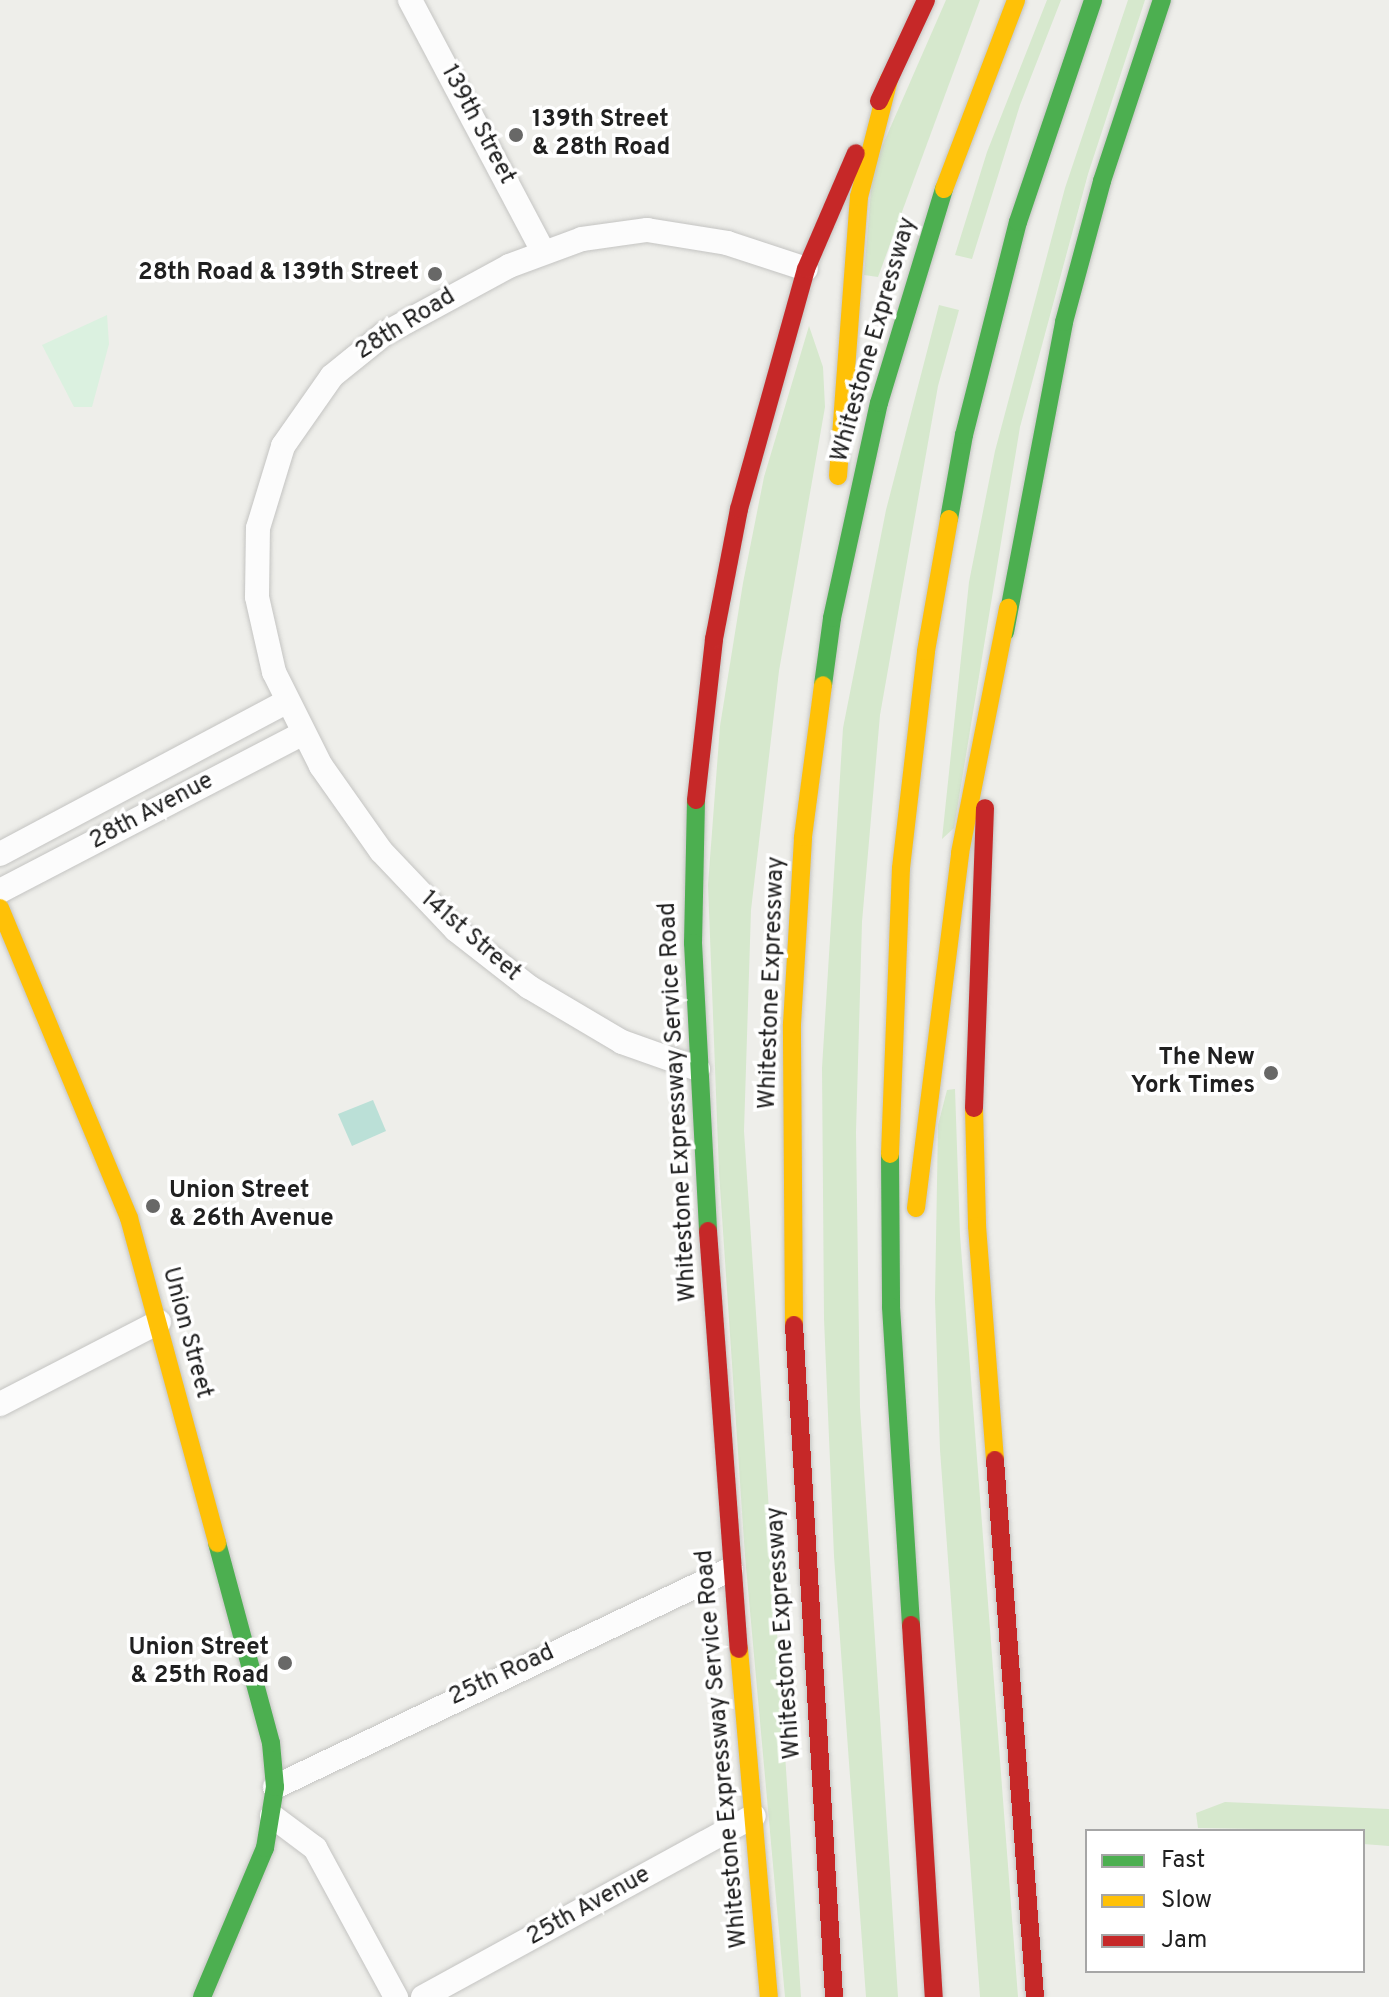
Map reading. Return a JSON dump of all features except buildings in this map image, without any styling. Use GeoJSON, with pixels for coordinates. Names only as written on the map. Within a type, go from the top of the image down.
{"type":"FeatureCollection","features":[{"type":"Feature","properties":{"kind":"main road","name":"Whitestone Expressway Service Road"},"geometry":{"type":"LineString","coordinates":[[769,1997],[731,1569],[698,1069],[693,886],[714,639],[739,509],[806,269],[926,0]]}},
{"type":"Feature","properties":{"kind":"main road","name":"Whitestone Expressway"},"geometry":{"type":"LineString","coordinates":[[834,1997],[801,1524],[793,1303],[793,985],[815,729],[846,544],[889,367],[947,180],[1016,0]]}},
{"type":"Feature","properties":{"kind":"main road"},"geometry":{"type":"LineString","coordinates":[[934,1997],[902,1526],[891,1307],[890,1085],[898,917],[916,724],[945,531],[986,339],[1029,187],[1093,0]]}},
{"type":"Feature","properties":{"kind":"main road"},"geometry":{"type":"LineString","coordinates":[[915,1234],[924,1106],[958,868],[1064,322],[1109,159],[1162,0]]}},
{"type":"Feature","properties":{"kind":"main road"},"geometry":{"type":"LineString","coordinates":[[815,729],[859,197],[889,79]]}},
{"type":"Feature","properties":{"kind":"main road"},"geometry":{"type":"LineString","coordinates":[[1008,608],[979,899],[974,1141],[1035,1997]]}},
{"type":"Feature","properties":{"kind":"main road","name":"Union Street"},"geometry":{"type":"LineString","coordinates":[[0,908],[129,1218],[271,1743],[275,1787],[272,1816],[252,1884],[202,1997]]}},
{"type":"Feature","properties":{"kind":"main road"},"geometry":{"type":"LineString","coordinates":[[902,1526],[911,1311]]}},
{"type":"Feature","properties":{"kind":"street","name":"139th Street"},"geometry":{"type":"LineString","coordinates":[[410,0],[543,251]]}},
{"type":"Feature","properties":{"kind":"street","name":"28th Road"},"geometry":{"type":"LineString","coordinates":[[303,733],[286,702],[262,627],[255,556],[264,498],[291,432],[326,383],[370,344],[543,251],[612,232],[663,231],[727,243],[806,269]]}},
{"type":"Feature","properties":{"kind":"street","name":"28th Avenue"},"geometry":{"type":"LineString","coordinates":[[0,854],[286,702]]}},
{"type":"Feature","properties":{"kind":"street","name":"28th Avenue"},"geometry":{"type":"LineString","coordinates":[[0,891],[303,733]]}},
{"type":"Feature","properties":{"kind":"street","name":"141st Street"},"geometry":{"type":"LineString","coordinates":[[303,733],[376,845],[465,938],[585,1022],[640,1050],[698,1069]]}},
{"type":"Feature","properties":{"kind":"street"},"geometry":{"type":"LineString","coordinates":[[0,1404],[159,1322]]}},
{"type":"Feature","properties":{"kind":"street","name":"25th Road"},"geometry":{"type":"LineString","coordinates":[[275,1787],[731,1569]]}},
{"type":"Feature","properties":{"kind":"street"},"geometry":{"type":"LineString","coordinates":[[272,1816],[315,1848],[396,1997]]}},
{"type":"Feature","properties":{"kind":"street","name":"25th Avenue"},"geometry":{"type":"LineString","coordinates":[[423,1997],[754,1816]]}},
{"type":"Feature","properties":{"kind":"green space"},"geometry":{"type":"Polygon","coordinates":[[[946,0],[980,0],[878,277],[864,275],[873,167],[946,0]]]}},
{"type":"Feature","properties":{"kind":"green space"},"geometry":{"type":"Polygon","coordinates":[[[1047,0],[1061,0],[1020,105],[972,259],[955,255],[987,152],[1047,0]]]}},
{"type":"Feature","properties":{"kind":"green space"},"geometry":{"type":"Polygon","coordinates":[[[1128,0],[1145,0],[1088,174],[1020,427],[954,828],[942,839],[969,582],[995,451],[1065,188],[1128,0]]]}},
{"type":"Feature","properties":{"kind":"green space"},"geometry":{"type":"Polygon","coordinates":[[[939,305],[959,310],[938,386],[880,715],[862,922],[856,1132],[860,1407],[898,1997],[866,1997],[834,1556],[824,1319],[822,1068],[843,728],[886,510],[939,305]]]}},
{"type":"Feature","properties":{"kind":"green space"},"geometry":{"type":"Polygon","coordinates":[[[107,315],[109,344],[92,407],[74,407],[42,345],[107,315]]]}},
{"type":"Feature","properties":{"kind":"green space"},"geometry":{"type":"Polygon","coordinates":[[[809,326],[823,367],[825,407],[779,671],[751,910],[744,1131],[801,1997],[785,1997],[745,1556],[719,1172],[708,885],[720,726],[743,583],[764,477],[809,326]]]}},
{"type":"Feature","properties":{"kind":"green space"},"geometry":{"type":"Polygon","coordinates":[[[955,1089],[960,1235],[1018,1997],[980,1997],[940,1450],[935,1299],[938,1125],[947,1090],[955,1089]]]}},
{"type":"Feature","properties":{"kind":"green space"},"geometry":{"type":"Polygon","coordinates":[[[1225,1802],[1389,1809],[1389,1846],[1365,1844],[1365,1829],[1198,1828],[1196,1813],[1225,1802]]]}},
{"type":"Feature","properties":{"kind":"shaded area"},"geometry":{"type":"Polygon","coordinates":[[[373,1100],[386,1131],[352,1146],[338,1114],[373,1100]]]}},
{"type":"Feature","properties":{"kind":"traffic: fast"},"geometry":{"type":"LineString","coordinates":[[949,519],[964,435],[1018,222],[1093,0]]}},
{"type":"Feature","properties":{"kind":"traffic: fast"},"geometry":{"type":"LineString","coordinates":[[1005,632],[1064,322],[1102,181],[1162,0]]}},
{"type":"Feature","properties":{"kind":"traffic: fast"},"geometry":{"type":"LineString","coordinates":[[823,685],[832,618],[879,403],[944,189]]}},
{"type":"Feature","properties":{"kind":"traffic: fast"},"geometry":{"type":"LineString","coordinates":[[696,800],[693,943],[708,1231]]}},
{"type":"Feature","properties":{"kind":"traffic: fast"},"geometry":{"type":"LineString","coordinates":[[890,1154],[891,1307],[911,1625]]}},
{"type":"Feature","properties":{"kind":"traffic: fast"},"geometry":{"type":"LineString","coordinates":[[202,1997],[265,1848],[275,1787],[271,1743],[217,1543]]}},
{"type":"Feature","properties":{"kind":"traffic: slow"},"geometry":{"type":"LineString","coordinates":[[944,189],[1016,0]]}},
{"type":"Feature","properties":{"kind":"traffic: slow"},"geometry":{"type":"LineString","coordinates":[[838,476],[859,197],[889,79]]}},
{"type":"Feature","properties":{"kind":"traffic: slow"},"geometry":{"type":"LineString","coordinates":[[890,1154],[901,868],[926,651],[949,519]]}},
{"type":"Feature","properties":{"kind":"traffic: slow"},"geometry":{"type":"LineString","coordinates":[[916,1208],[960,853],[1008,608]]}},
{"type":"Feature","properties":{"kind":"traffic: slow"},"geometry":{"type":"LineString","coordinates":[[794,1325],[792,1024],[803,837],[823,685]]}},
{"type":"Feature","properties":{"kind":"traffic: slow"},"geometry":{"type":"LineString","coordinates":[[0,908],[129,1218],[217,1543]]}},
{"type":"Feature","properties":{"kind":"traffic: slow"},"geometry":{"type":"LineString","coordinates":[[974,1108],[977,1226],[995,1460]]}},
{"type":"Feature","properties":{"kind":"traffic: slow"},"geometry":{"type":"LineString","coordinates":[[739,1649],[769,1997]]}},
{"type":"Feature","properties":{"kind":"traffic: jam"},"geometry":{"type":"LineString","coordinates":[[879,101],[926,0]]}},
{"type":"Feature","properties":{"kind":"traffic: jam"},"geometry":{"type":"LineString","coordinates":[[696,800],[714,639],[739,509],[806,269],[856,153]]}},
{"type":"Feature","properties":{"kind":"traffic: jam"},"geometry":{"type":"LineString","coordinates":[[974,1108],[985,808]]}},
{"type":"Feature","properties":{"kind":"traffic: jam"},"geometry":{"type":"LineString","coordinates":[[708,1231],[739,1649]]}},
{"type":"Feature","properties":{"kind":"traffic: jam"},"geometry":{"type":"LineString","coordinates":[[794,1325],[834,1997]]}},
{"type":"Feature","properties":{"kind":"traffic: jam"},"geometry":{"type":"LineString","coordinates":[[995,1460],[1035,1997]]}},
{"type":"Feature","properties":{"kind":"traffic: jam"},"geometry":{"type":"LineString","coordinates":[[911,1625],[934,1997]]}},
{"type":"Feature","properties":{"kind":"place","name":"139th Street & 28th Road"},"geometry":{"type":"Point","coordinates":[516,135]}},
{"type":"Feature","properties":{"kind":"place","name":"28th Road & 139th Street"},"geometry":{"type":"Point","coordinates":[435,274]}},
{"type":"Feature","properties":{"kind":"place","name":"The New York Times"},"geometry":{"type":"Point","coordinates":[1271,1073]}},
{"type":"Feature","properties":{"kind":"place","name":"Union Street & 26th Avenue"},"geometry":{"type":"Point","coordinates":[153,1206]}},
{"type":"Feature","properties":{"kind":"place","name":"Union Street & 25th Road"},"geometry":{"type":"Point","coordinates":[285,1663]}}]}
